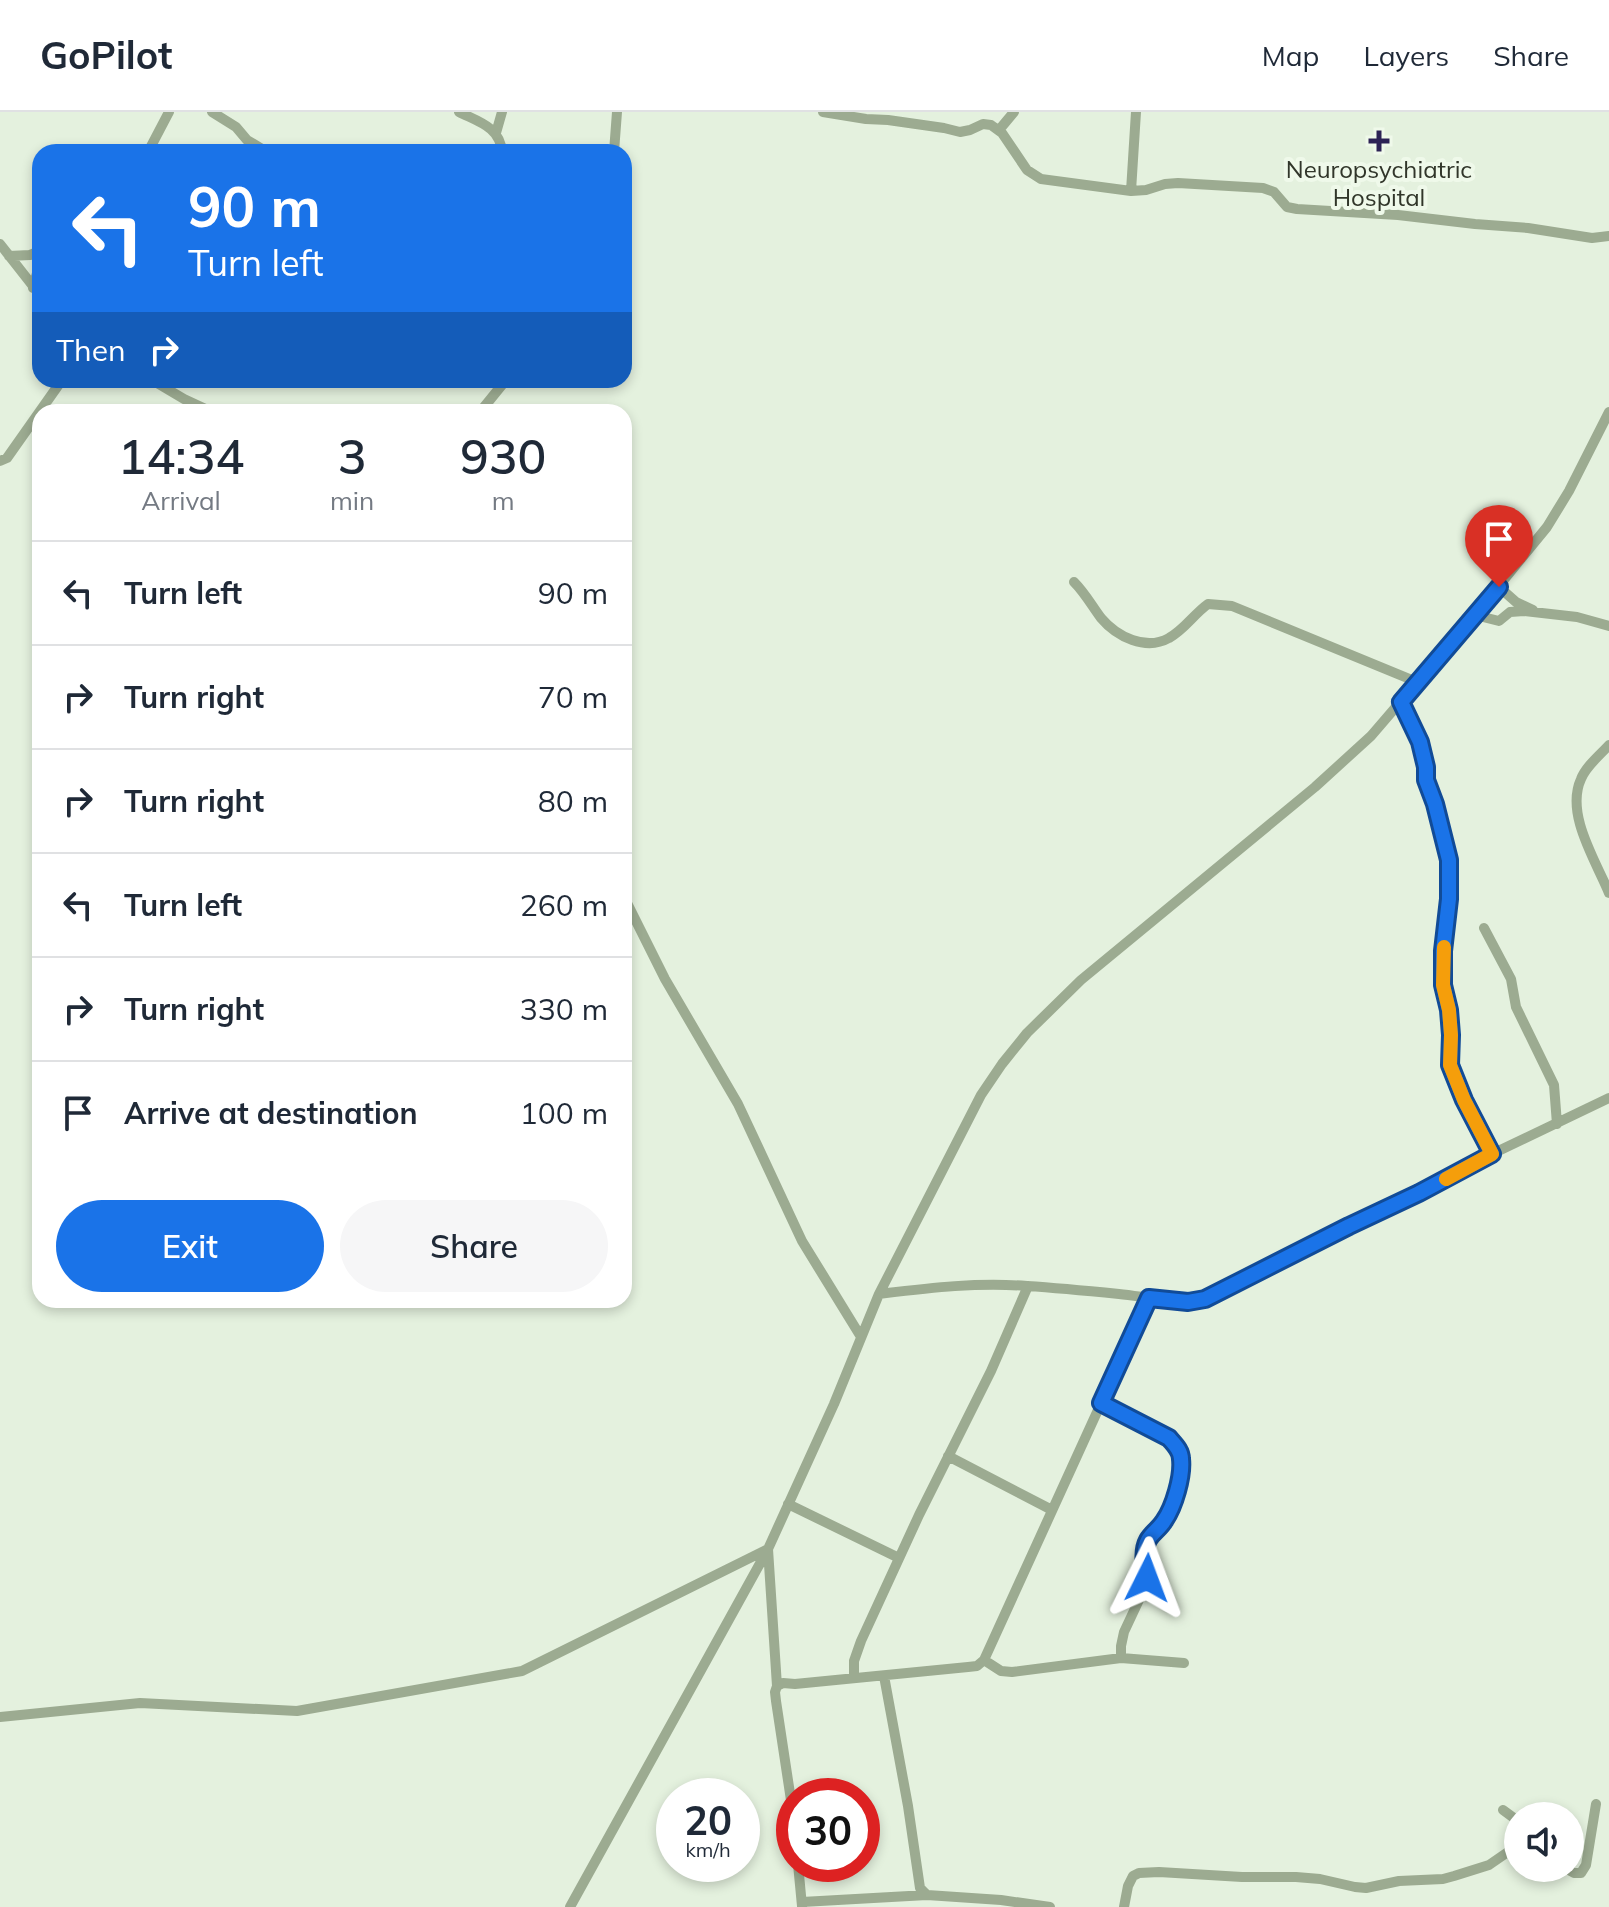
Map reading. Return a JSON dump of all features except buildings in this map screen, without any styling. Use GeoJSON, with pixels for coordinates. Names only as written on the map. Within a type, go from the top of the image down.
{"type":"FeatureCollection","features":[{"type":"Feature","properties":{"kind":"street"},"geometry":{"type":"LineString","coordinates":[[152,144],[169,112]]}},
{"type":"Feature","properties":{"kind":"street"},"geometry":{"type":"LineString","coordinates":[[212,112],[236,127],[254,144]]}},
{"type":"Feature","properties":{"kind":"street"},"geometry":{"type":"LineString","coordinates":[[459,112],[489,126],[501,144]]}},
{"type":"Feature","properties":{"kind":"street"},"geometry":{"type":"LineString","coordinates":[[496,133],[502,112]]}},
{"type":"Feature","properties":{"kind":"street"},"geometry":{"type":"LineString","coordinates":[[615,144],[617,112]]}},
{"type":"Feature","properties":{"kind":"street"},"geometry":{"type":"LineString","coordinates":[[823,112],[960,132],[983,124],[991,125],[999,130],[1027,170],[1037,177],[1061,183],[1131,191],[1178,183],[1263,188],[1274,192],[1287,207],[1297,209],[1398,215],[1592,238],[1609,236]]}},
{"type":"Feature","properties":{"kind":"street"},"geometry":{"type":"LineString","coordinates":[[999,130],[1014,112]]}},
{"type":"Feature","properties":{"kind":"street"},"geometry":{"type":"LineString","coordinates":[[1131,191],[1136,112]]}},
{"type":"Feature","properties":{"kind":"street"},"geometry":{"type":"LineString","coordinates":[[0,244],[32,286]]}},
{"type":"Feature","properties":{"kind":"street"},"geometry":{"type":"LineString","coordinates":[[9,256],[32,254]]}},
{"type":"Feature","properties":{"kind":"street"},"geometry":{"type":"LineString","coordinates":[[165,388],[195,404]]}},
{"type":"Feature","properties":{"kind":"street"},"geometry":{"type":"LineString","coordinates":[[486,404],[500,388]]}},
{"type":"Feature","properties":{"kind":"street"},"geometry":{"type":"LineString","coordinates":[[570,1907],[768,1549],[834,1404],[879,1294],[981,1095],[1012,1050],[1081,980],[1315,787],[1371,736],[1547,527],[1609,412]]}},
{"type":"Feature","properties":{"kind":"street"},"geometry":{"type":"LineString","coordinates":[[0,461],[7,458],[32,423]]}},
{"type":"Feature","properties":{"kind":"street"},"geometry":{"type":"LineString","coordinates":[[1074,582],[1111,628],[1139,642],[1159,643],[1170,638],[1208,604],[1220,604],[1232,606],[1417,682]]}},
{"type":"Feature","properties":{"kind":"street"},"geometry":{"type":"LineString","coordinates":[[1499,587],[1516,602],[1537,612]]}},
{"type":"Feature","properties":{"kind":"street"},"geometry":{"type":"LineString","coordinates":[[1475,615],[1499,621],[1510,612],[1537,612],[1577,617],[1609,626]]}},
{"type":"Feature","properties":{"kind":"street"},"geometry":{"type":"LineString","coordinates":[[1401,702],[1420,742],[1426,780],[1449,860],[1443,985],[1449,1010],[1450,1065],[1492,1154]]}},
{"type":"Feature","properties":{"kind":"street"},"geometry":{"type":"LineString","coordinates":[[1609,745],[1581,778],[1576,797],[1578,817],[1609,893]]}},
{"type":"Feature","properties":{"kind":"street"},"geometry":{"type":"LineString","coordinates":[[632,913],[665,979],[738,1104],[802,1241],[861,1337]]}},
{"type":"Feature","properties":{"kind":"street"},"geometry":{"type":"LineString","coordinates":[[1484,928],[1511,979],[1516,1007],[1554,1085],[1557,1124]]}},
{"type":"Feature","properties":{"kind":"street"},"geometry":{"type":"LineString","coordinates":[[879,1294],[990,1284],[1188,1302],[1205,1299],[1609,1098]]}},
{"type":"Feature","properties":{"kind":"street"},"geometry":{"type":"LineString","coordinates":[[854,1678],[854,1661],[861,1641],[991,1371],[1028,1286]]}},
{"type":"Feature","properties":{"kind":"street"},"geometry":{"type":"LineString","coordinates":[[777,1686],[977,1666],[984,1660],[1149,1298]]}},
{"type":"Feature","properties":{"kind":"street"},"geometry":{"type":"LineString","coordinates":[[1101,1403],[1169,1438],[1182,1458],[1177,1492],[1169,1514],[1147,1541],[1144,1553],[1146,1585],[1124,1632],[1121,1658]]}},
{"type":"Feature","properties":{"kind":"street"},"geometry":{"type":"LineString","coordinates":[[948,1456],[1052,1510]]}},
{"type":"Feature","properties":{"kind":"street"},"geometry":{"type":"LineString","coordinates":[[788,1504],[899,1558]]}},
{"type":"Feature","properties":{"kind":"street"},"geometry":{"type":"LineString","coordinates":[[768,1549],[775,1692],[788,1778]]}},
{"type":"Feature","properties":{"kind":"street"},"geometry":{"type":"LineString","coordinates":[[0,1717],[140,1703],[297,1711],[522,1671],[768,1549]]}},
{"type":"Feature","properties":{"kind":"street"},"geometry":{"type":"LineString","coordinates":[[984,1660],[1001,1671],[1012,1672],[1121,1658],[1184,1663]]}},
{"type":"Feature","properties":{"kind":"street"},"geometry":{"type":"LineString","coordinates":[[884,1676],[920,1888],[927,1895]]}},
{"type":"Feature","properties":{"kind":"street"},"geometry":{"type":"LineString","coordinates":[[1584,1868],[1596,1804]]}},
{"type":"Feature","properties":{"kind":"street"},"geometry":{"type":"LineString","coordinates":[[1124,1907],[1128,1886],[1133,1876],[1139,1873],[1308,1878],[1366,1888],[1399,1881],[1443,1879],[1489,1865],[1504,1855]]}},
{"type":"Feature","properties":{"kind":"street"},"geometry":{"type":"LineString","coordinates":[[800,1882],[802,1904],[927,1895],[959,1902],[1001,1900],[1050,1907]]}},
{"type":"Feature","properties":{"kind":"slow traffic"},"geometry":{"type":"LineString","coordinates":[[1444,947],[1443,985],[1449,1010],[1450,1065],[1492,1154],[1446,1179]]}},
{"type":"Feature","properties":{"kind":"place","name":"Neuropsychiatric Hospital"},"geometry":{"type":"Point","coordinates":[1379,141]}},
{"type":"Feature","properties":{"kind":"route"},"geometry":{"type":"LineString","coordinates":[[1147,1578],[1144,1553],[1147,1541],[1169,1514],[1177,1492],[1182,1458],[1169,1438],[1101,1403],[1149,1298],[1188,1302],[1205,1299],[1492,1154],[1450,1065],[1449,1010],[1443,985],[1449,860],[1426,780],[1420,742],[1401,702],[1499,587]]}}]}
